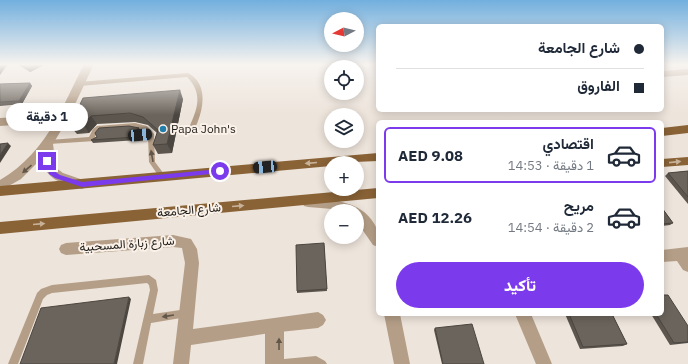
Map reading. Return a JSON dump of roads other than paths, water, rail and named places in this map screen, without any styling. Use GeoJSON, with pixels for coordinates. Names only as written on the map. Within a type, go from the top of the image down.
{"type":"FeatureCollection","features":[{"type":"Feature","properties":{"kind":"main road"},"geometry":{"type":"LineString","coordinates":[[664,132],[688,129]]}},
{"type":"Feature","properties":{"kind":"main road"},"geometry":{"type":"LineString","coordinates":[[0,191],[376,157]]}},
{"type":"Feature","properties":{"kind":"main road"},"geometry":{"type":"LineString","coordinates":[[664,163],[688,160]]}},
{"type":"Feature","properties":{"kind":"main road","name":"شارع الجامعة"},"geometry":{"type":"LineString","coordinates":[[0,228],[376,193]]}},
{"type":"Feature","properties":{"kind":"street"},"geometry":{"type":"LineString","coordinates":[[0,186],[19,176],[30,166],[48,144],[81,81]]}},
{"type":"Feature","properties":{"kind":"street"},"geometry":{"type":"LineString","coordinates":[[0,122],[62,118]]}},
{"type":"Feature","properties":{"kind":"street"},"geometry":{"type":"LineString","coordinates":[[48,144],[47,161],[52,173],[58,177],[82,184]]}},
{"type":"Feature","properties":{"kind":"street"},"geometry":{"type":"LineString","coordinates":[[293,201],[334,204]]}},
{"type":"Feature","properties":{"kind":"street"},"geometry":{"type":"LineString","coordinates":[[364,220],[376,238]]}},
{"type":"Feature","properties":{"kind":"street","name":"شارع زبارة المسحبية"},"geometry":{"type":"LineString","coordinates":[[66,249],[183,241],[188,244],[191,250],[187,313],[180,364]]}},
{"type":"Feature","properties":{"kind":"street"},"geometry":{"type":"LineString","coordinates":[[664,256],[685,257]]}},
{"type":"Feature","properties":{"kind":"street"},"geometry":{"type":"LineString","coordinates":[[392,316],[402,364]]}},
{"type":"Feature","properties":{"kind":"street"},"geometry":{"type":"LineString","coordinates":[[524,316],[544,364]]}},
{"type":"Feature","properties":{"kind":"street"},"geometry":{"type":"LineString","coordinates":[[184,338],[318,320]]}},
{"type":"Feature","properties":{"kind":"lane"},"geometry":{"type":"LineString","coordinates":[[79,84],[115,81]]}},
{"type":"Feature","properties":{"kind":"lane"},"geometry":{"type":"LineString","coordinates":[[190,132],[199,110],[201,98],[196,81]]}},
{"type":"Feature","properties":{"kind":"lane"},"geometry":{"type":"LineString","coordinates":[[48,144],[93,139],[95,131],[99,128],[136,125],[144,128],[151,134],[152,162],[162,176]]}},
{"type":"Feature","properties":{"kind":"lane"},"geometry":{"type":"LineString","coordinates":[[140,135],[151,134]]}},
{"type":"Feature","properties":{"kind":"lane"},"geometry":{"type":"LineString","coordinates":[[13,364],[40,296],[48,290],[150,279],[153,283],[154,290],[138,364]]}},
{"type":"Feature","properties":{"kind":"lane"},"geometry":{"type":"LineString","coordinates":[[148,319],[187,313]]}},
{"type":"Feature","properties":{"kind":"lane"},"geometry":{"type":"LineString","coordinates":[[270,364],[274,325]]}},
{"type":"Feature","properties":{"kind":"lane"},"geometry":{"type":"LineString","coordinates":[[274,325],[279,364]]}},
{"type":"Feature","properties":{"kind":"lane"},"geometry":{"type":"LineString","coordinates":[[284,364],[316,360],[322,364]]}},
{"type":"Feature","properties":{"kind":"place","name":"Papa John's"},"geometry":{"type":"Point","coordinates":[163,129]}}]}
